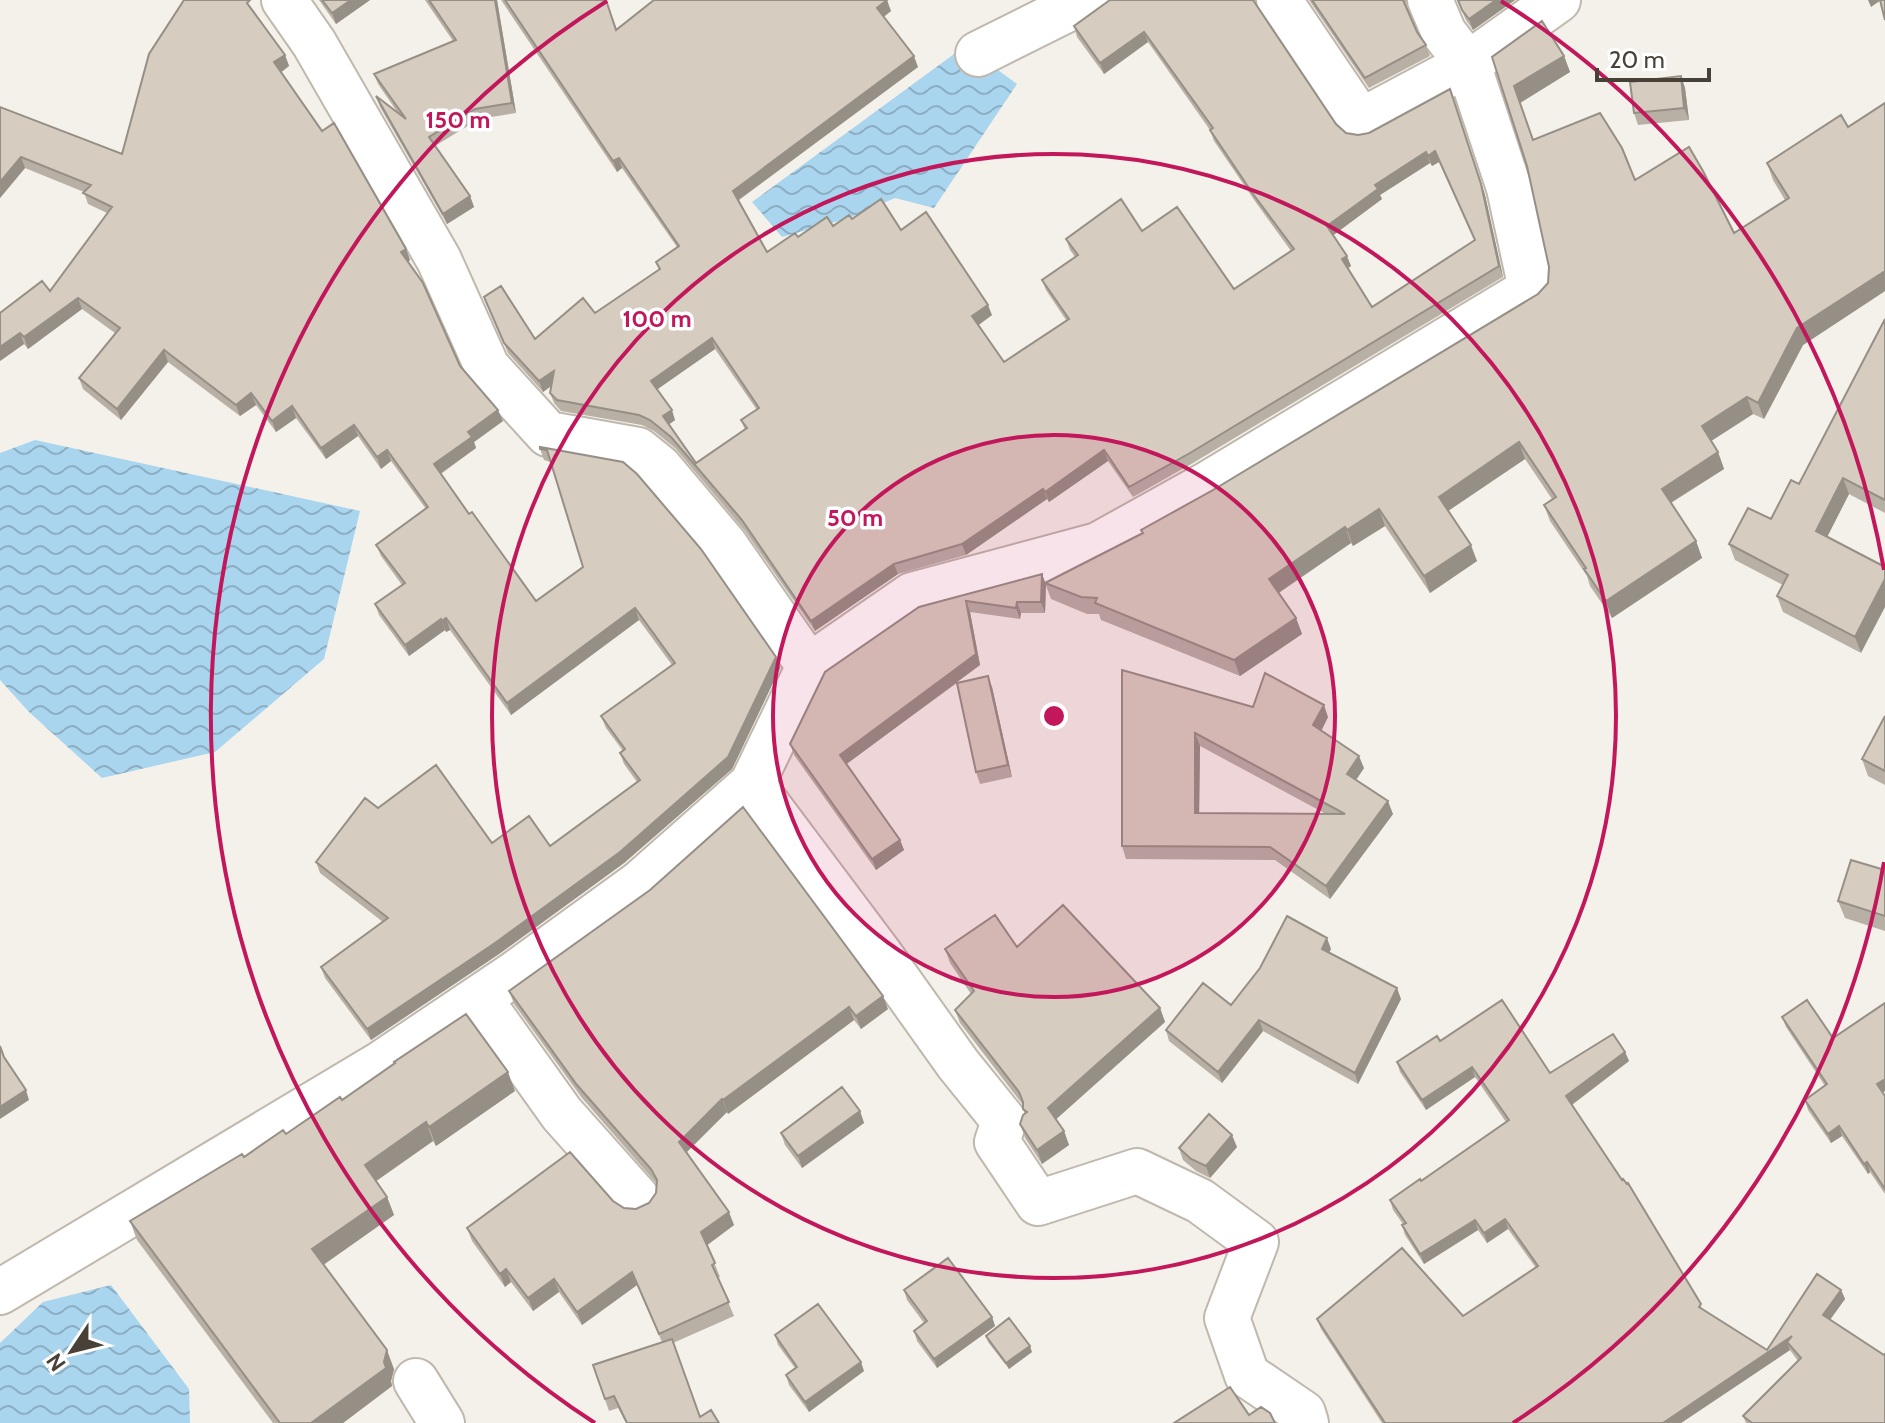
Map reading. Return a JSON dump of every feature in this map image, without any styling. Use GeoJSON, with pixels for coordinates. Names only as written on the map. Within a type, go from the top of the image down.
{"type":"FeatureCollection","features":[{"type":"Feature","properties":{"kind":"street"},"geometry":{"type":"LineString","coordinates":[[284,0],[314,43],[439,260],[487,367],[548,434],[638,450],[659,467],[725,545],[809,666]]}},
{"type":"Feature","properties":{"kind":"street"},"geometry":{"type":"LineString","coordinates":[[978,54],[1086,0]]}},
{"type":"Feature","properties":{"kind":"street"},"geometry":{"type":"LineString","coordinates":[[1279,0],[1361,121],[1468,64],[1558,0]]}},
{"type":"Feature","properties":{"kind":"street"},"geometry":{"type":"LineString","coordinates":[[0,1292],[382,1063],[513,975],[640,883],[752,784],[809,666],[912,595],[1098,545],[1206,485],[1531,289],[1509,188],[1468,64],[1444,33],[1430,0]]}},
{"type":"Feature","properties":{"kind":"street"},"geometry":{"type":"LineString","coordinates":[[752,784],[958,1064],[1004,1121],[997,1142],[1038,1203],[1137,1171],[1200,1201],[1256,1242],[1227,1318],[1247,1375],[1303,1413],[1306,1423]]}},
{"type":"Feature","properties":{"kind":"street"},"geometry":{"type":"LineString","coordinates":[[479,998],[562,1114],[637,1198]]}},
{"type":"Feature","properties":{"kind":"street"},"geometry":{"type":"LineString","coordinates":[[416,1381],[442,1423]]}},
{"type":"Feature","properties":{"kind":"water"},"geometry":{"type":"Polygon","coordinates":[[[965,46],[1017,84],[934,208],[895,198],[849,218],[782,237],[752,202],[965,46]]]}},
{"type":"Feature","properties":{"kind":"water"},"geometry":{"type":"Polygon","coordinates":[[[35,440],[360,511],[324,659],[215,752],[102,778],[29,712],[0,680],[0,453],[35,440]]]}},
{"type":"Feature","properties":{"kind":"water"},"geometry":{"type":"Polygon","coordinates":[[[111,1285],[189,1389],[190,1423],[0,1423],[0,1343],[43,1302],[111,1285]]]}},
{"type":"Feature","properties":{"kind":"building"},"geometry":{"type":"Polygon","coordinates":[[[184,0],[250,0],[247,3],[285,55],[274,62],[322,131],[334,123],[406,249],[401,252],[423,283],[460,366],[498,410],[468,432],[472,437],[434,464],[536,601],[583,567],[547,450],[540,447],[623,462],[637,474],[701,549],[776,657],[728,757],[620,852],[495,943],[367,1029],[321,967],[388,918],[316,862],[365,798],[378,808],[436,765],[492,843],[529,816],[550,846],[640,780],[620,753],[625,749],[601,716],[675,663],[635,608],[507,703],[446,618],[405,645],[375,604],[405,583],[376,545],[428,507],[387,450],[377,457],[354,425],[321,448],[292,406],[272,421],[251,393],[236,405],[164,350],[117,409],[79,378],[120,328],[78,298],[24,337],[20,333],[0,347],[0,313],[42,281],[50,291],[112,207],[83,193],[91,185],[21,157],[0,182],[0,107],[122,154],[149,54],[184,0]]]}},
{"type":"Feature","properties":{"kind":"building"},"geometry":{"type":"Polygon","coordinates":[[[322,0],[351,0],[332,13],[322,0]]]}},
{"type":"Feature","properties":{"kind":"building"},"geometry":{"type":"Polygon","coordinates":[[[429,0],[495,0],[512,103],[475,109],[429,137],[470,196],[443,214],[376,96],[406,119],[374,74],[456,40],[429,0]]]}},
{"type":"Feature","properties":{"kind":"building"},"geometry":{"type":"Polygon","coordinates":[[[505,0],[606,0],[616,30],[654,0],[887,0],[877,8],[914,56],[733,191],[767,252],[795,233],[798,237],[827,217],[833,226],[849,215],[852,219],[881,199],[901,230],[926,212],[988,305],[972,316],[1004,362],[1069,319],[1042,280],[1078,255],[1066,239],[1121,199],[1142,231],[1177,207],[1234,289],[1294,249],[1253,194],[1210,130],[1213,128],[1144,32],[1100,63],[1074,26],[1110,0],[1253,0],[1336,124],[1346,133],[1369,133],[1450,89],[1481,184],[1499,266],[1129,487],[1104,450],[1045,492],[1043,489],[962,544],[894,564],[811,621],[742,520],[671,437],[639,415],[557,400],[550,393],[554,371],[539,381],[504,343],[484,297],[501,286],[535,339],[583,298],[595,313],[660,269],[656,262],[679,246],[619,158],[613,161],[505,0]],[[1435,151],[1428,156],[1426,152],[1375,185],[1378,189],[1327,226],[1347,256],[1342,259],[1372,307],[1475,240],[1435,151]],[[712,338],[651,381],[672,410],[663,416],[696,463],[747,428],[741,420],[759,408],[712,338]]]}},
{"type":"Feature","properties":{"kind":"building"},"geometry":{"type":"Polygon","coordinates":[[[1312,0],[1403,0],[1426,45],[1365,78],[1312,0]]]}},
{"type":"Feature","properties":{"kind":"building"},"geometry":{"type":"Polygon","coordinates":[[[1458,0],[1496,0],[1469,19],[1458,0]]]}},
{"type":"Feature","properties":{"kind":"building"},"geometry":{"type":"Polygon","coordinates":[[[1880,0],[1885,0],[1885,20],[1880,0]]]}},
{"type":"Feature","properties":{"kind":"building"},"geometry":{"type":"Polygon","coordinates":[[[1542,21],[1564,56],[1514,86],[1533,140],[1600,113],[1622,148],[1635,180],[1689,147],[1734,233],[1789,198],[1767,163],[1841,115],[1848,127],[1885,103],[1885,271],[1797,328],[1758,403],[1747,397],[1702,426],[1718,452],[1662,489],[1696,541],[1606,601],[1544,505],[1556,497],[1519,442],[1439,497],[1471,545],[1424,576],[1379,509],[1347,530],[1345,527],[1269,579],[1296,618],[1234,660],[1095,603],[1097,598],[1081,597],[1045,583],[1143,533],[1141,530],[1213,490],[1538,294],[1548,283],[1549,267],[1527,166],[1492,57],[1542,21]]]}},
{"type":"Feature","properties":{"kind":"building"},"geometry":{"type":"Polygon","coordinates":[[[1681,76],[1684,108],[1634,113],[1630,82],[1681,76]]]}},
{"type":"Feature","properties":{"kind":"building"},"geometry":{"type":"Polygon","coordinates":[[[1885,319],[1885,500],[1843,478],[1816,531],[1885,567],[1885,579],[1855,637],[1777,596],[1788,575],[1729,544],[1748,508],[1771,519],[1791,480],[1799,484],[1885,319]]]}},
{"type":"Feature","properties":{"kind":"building"},"geometry":{"type":"Polygon","coordinates":[[[1042,574],[1041,602],[1017,602],[1016,608],[966,601],[976,654],[840,755],[900,840],[872,859],[790,744],[825,672],[919,607],[1042,574]]]}},
{"type":"Feature","properties":{"kind":"building"},"geometry":{"type":"Polygon","coordinates":[[[1122,670],[1253,707],[1265,673],[1324,705],[1313,725],[1359,756],[1347,774],[1388,801],[1326,886],[1270,847],[1122,846],[1122,670]],[[1195,733],[1195,813],[1345,814],[1195,733]]]}},
{"type":"Feature","properties":{"kind":"building"},"geometry":{"type":"Polygon","coordinates":[[[988,676],[1008,765],[976,772],[957,683],[988,676]]]}},
{"type":"Feature","properties":{"kind":"building"},"geometry":{"type":"Polygon","coordinates":[[[1885,716],[1885,771],[1862,759],[1885,716]]]}},
{"type":"Feature","properties":{"kind":"building"},"geometry":{"type":"Polygon","coordinates":[[[743,807],[883,996],[856,1016],[849,1007],[722,1099],[679,1142],[729,1212],[701,1232],[729,1302],[659,1334],[632,1272],[577,1312],[554,1279],[528,1298],[506,1269],[500,1274],[467,1228],[570,1152],[613,1201],[624,1208],[636,1209],[649,1203],[656,1193],[657,1180],[651,1169],[577,1085],[509,991],[650,890],[743,807]]]}},
{"type":"Feature","properties":{"kind":"building"},"geometry":{"type":"Polygon","coordinates":[[[1851,860],[1885,870],[1885,916],[1838,901],[1851,860]]]}},
{"type":"Feature","properties":{"kind":"building"},"geometry":{"type":"Polygon","coordinates":[[[1063,905],[1160,1008],[1048,1108],[1064,1131],[1037,1150],[1020,1124],[1027,1112],[1023,1109],[1019,1092],[955,1010],[974,991],[945,949],[995,915],[1017,947],[1063,905]]]}},
{"type":"Feature","properties":{"kind":"building"},"geometry":{"type":"Polygon","coordinates":[[[1287,916],[1327,938],[1322,949],[1397,988],[1355,1073],[1259,1020],[1218,1072],[1166,1030],[1203,983],[1231,1005],[1260,968],[1287,916]]]}},
{"type":"Feature","properties":{"kind":"building"},"geometry":{"type":"Polygon","coordinates":[[[1502,1000],[1550,1073],[1613,1034],[1625,1052],[1566,1096],[1622,1180],[1628,1183],[1701,1304],[1699,1307],[1767,1350],[1817,1274],[1841,1290],[1823,1315],[1885,1354],[1885,1423],[1752,1423],[1743,1416],[1801,1358],[1787,1342],[1792,1336],[1663,1423],[1385,1423],[1317,1319],[1402,1248],[1463,1316],[1538,1266],[1505,1219],[1484,1233],[1475,1220],[1420,1254],[1402,1225],[1406,1223],[1390,1200],[1509,1120],[1472,1067],[1422,1100],[1397,1062],[1437,1036],[1440,1041],[1502,1000]]]}},
{"type":"Feature","properties":{"kind":"building"},"geometry":{"type":"Polygon","coordinates":[[[1807,1000],[1833,1038],[1885,1003],[1885,1079],[1877,1084],[1885,1096],[1885,1189],[1839,1126],[1828,1134],[1805,1100],[1827,1084],[1782,1017],[1807,1000]]]}},
{"type":"Feature","properties":{"kind":"building"},"geometry":{"type":"Polygon","coordinates":[[[466,1014],[508,1072],[429,1127],[426,1122],[365,1165],[387,1197],[312,1249],[387,1350],[386,1368],[311,1423],[280,1423],[130,1221],[242,1154],[244,1157],[283,1130],[286,1134],[340,1097],[342,1100],[466,1014]]]}},
{"type":"Feature","properties":{"kind":"building"},"geometry":{"type":"Polygon","coordinates":[[[0,1046],[26,1090],[0,1107],[0,1046]]]}},
{"type":"Feature","properties":{"kind":"building"},"geometry":{"type":"Polygon","coordinates":[[[842,1087],[860,1111],[798,1156],[781,1133],[842,1087]]]}},
{"type":"Feature","properties":{"kind":"building"},"geometry":{"type":"Polygon","coordinates":[[[1209,1114],[1232,1135],[1206,1166],[1191,1159],[1179,1148],[1209,1114]]]}},
{"type":"Feature","properties":{"kind":"building"},"geometry":{"type":"Polygon","coordinates":[[[948,1258],[992,1317],[934,1359],[914,1331],[927,1321],[904,1290],[948,1258]]]}},
{"type":"Feature","properties":{"kind":"building"},"geometry":{"type":"Polygon","coordinates":[[[818,1304],[861,1362],[805,1402],[786,1375],[797,1367],[775,1335],[818,1304]]]}},
{"type":"Feature","properties":{"kind":"building"},"geometry":{"type":"Polygon","coordinates":[[[1009,1318],[1030,1346],[1006,1363],[986,1336],[1009,1318]]]}},
{"type":"Feature","properties":{"kind":"building"},"geometry":{"type":"Polygon","coordinates":[[[672,1339],[700,1417],[711,1410],[719,1423],[627,1423],[614,1396],[605,1399],[593,1365],[672,1339]]]}},
{"type":"Feature","properties":{"kind":"building"},"geometry":{"type":"Polygon","coordinates":[[[1230,1387],[1249,1415],[1261,1407],[1270,1413],[1275,1423],[1174,1423],[1230,1387]]]}}]}
